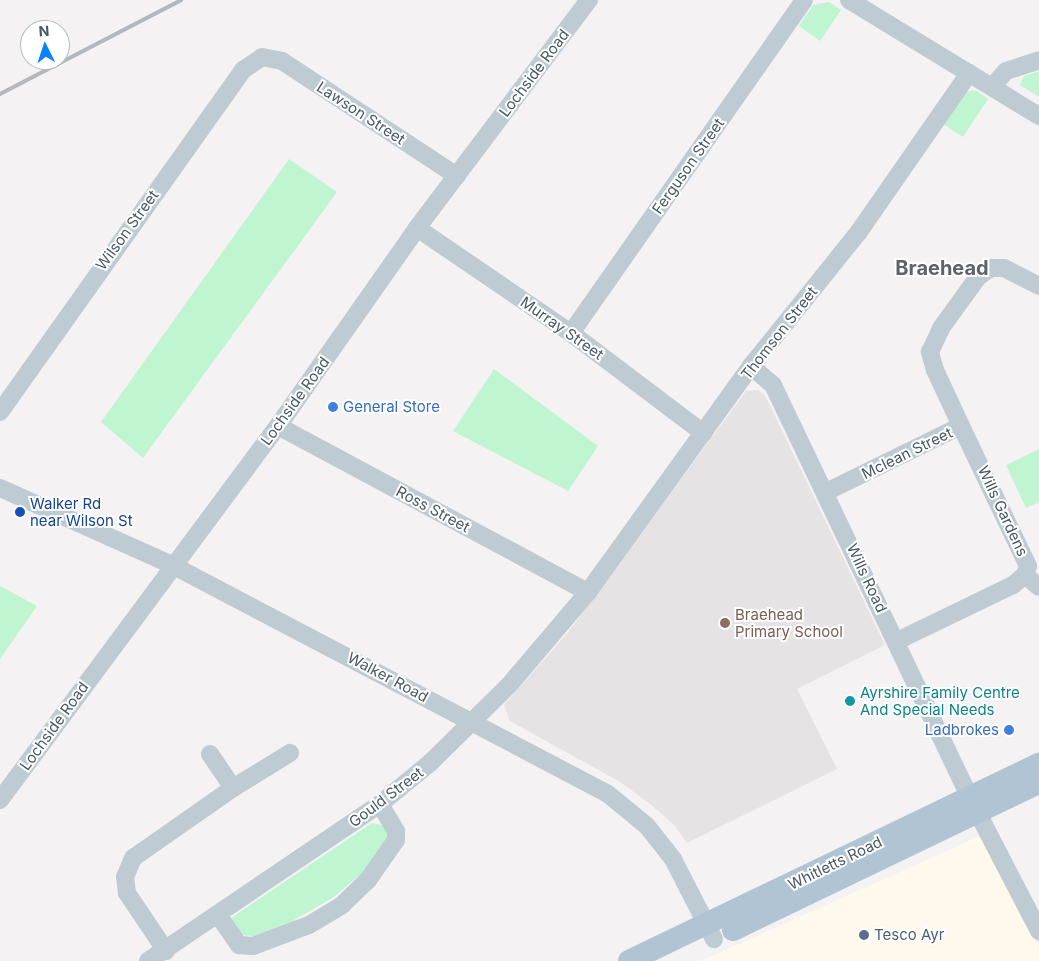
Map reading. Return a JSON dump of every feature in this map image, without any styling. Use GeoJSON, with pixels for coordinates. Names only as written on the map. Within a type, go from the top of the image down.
{"type":"FeatureCollection","features":[{"type":"Feature","properties":{"kind":"main road","name":"Whitletts Road"},"geometry":{"type":"LineString","coordinates":[[664,961],[711,932],[974,805],[1039,764]]}},
{"type":"Feature","properties":{"kind":"main road","name":"Whitletts Road"},"geometry":{"type":"LineString","coordinates":[[974,805],[1039,783]]}},
{"type":"Feature","properties":{"kind":"main road","name":"Whitletts Road"},"geometry":{"type":"LineString","coordinates":[[629,961],[711,932]]}},
{"type":"Feature","properties":{"kind":"street","name":"Lochside Road"},"geometry":{"type":"LineString","coordinates":[[0,800],[172,565],[278,426],[417,228],[589,0]]}},
{"type":"Feature","properties":{"kind":"street","name":"Ferguson Street"},"geometry":{"type":"LineString","coordinates":[[571,333],[804,0]]}},
{"type":"Feature","properties":{"kind":"street"},"geometry":{"type":"LineString","coordinates":[[849,0],[1039,116]]}},
{"type":"Feature","properties":{"kind":"street","name":"Lawson Street"},"geometry":{"type":"LineString","coordinates":[[262,56],[282,61],[457,176]]}},
{"type":"Feature","properties":{"kind":"street","name":"Wilson Street"},"geometry":{"type":"LineString","coordinates":[[0,412],[243,70],[262,56]]}},
{"type":"Feature","properties":{"kind":"street"},"geometry":{"type":"LineString","coordinates":[[992,87],[1006,71],[1039,60]]}},
{"type":"Feature","properties":{"kind":"street","name":"Thomson Street"},"geometry":{"type":"LineString","coordinates":[[588,592],[752,366],[866,222],[969,73]]}},
{"type":"Feature","properties":{"kind":"street","name":"Murray Street"},"geometry":{"type":"LineString","coordinates":[[417,228],[571,333],[703,433]]}},
{"type":"Feature","properties":{"kind":"street","name":"Mclean Street"},"geometry":{"type":"LineString","coordinates":[[826,492],[962,426],[935,370],[930,352],[941,328],[978,277],[991,268],[1004,268],[1039,286]]}},
{"type":"Feature","properties":{"kind":"street","name":"Wills Road"},"geometry":{"type":"LineString","coordinates":[[752,366],[773,385],[826,492],[974,805],[1039,931]]}},
{"type":"Feature","properties":{"kind":"street","name":"Ross Street"},"geometry":{"type":"LineString","coordinates":[[278,426],[588,592]]}},
{"type":"Feature","properties":{"kind":"street","name":"Wills Gardens"},"geometry":{"type":"LineString","coordinates":[[897,641],[1013,585],[1025,575],[1028,566],[1024,553],[962,426]]}},
{"type":"Feature","properties":{"kind":"street","name":"Walker Road"},"geometry":{"type":"LineString","coordinates":[[0,488],[172,565],[608,794],[647,826],[673,859],[711,932]]}},
{"type":"Feature","properties":{"kind":"street"},"geometry":{"type":"LineString","coordinates":[[1025,575],[1039,587]]}},
{"type":"Feature","properties":{"kind":"street","name":"Gould Street"},"geometry":{"type":"LineString","coordinates":[[148,961],[166,951],[380,804],[474,722],[588,592]]}},
{"type":"Feature","properties":{"kind":"street"},"geometry":{"type":"LineString","coordinates":[[166,951],[127,893],[125,877],[133,858],[233,788],[290,753]]}},
{"type":"Feature","properties":{"kind":"street"},"geometry":{"type":"LineString","coordinates":[[210,754],[233,788]]}},
{"type":"Feature","properties":{"kind":"street"},"geometry":{"type":"LineString","coordinates":[[218,915],[239,945],[252,946],[309,925],[342,904],[368,880],[396,840],[396,831],[380,804]]}},
{"type":"Feature","properties":{"kind":"shaded area","name":"Braehead Primary School"},"geometry":{"type":"Polygon","coordinates":[[[758,390],[765,395],[885,645],[797,689],[837,769],[687,843],[675,826],[654,807],[622,783],[510,721],[504,705],[569,631],[746,391],[758,390]]]}},
{"type":"Feature","properties":{"kind":"shaded area"},"geometry":{"type":"Polygon","coordinates":[[[980,836],[1039,948],[1039,961],[701,961],[980,836]]]}},
{"type":"Feature","properties":{"kind":"green space"},"geometry":{"type":"Polygon","coordinates":[[[829,2],[841,10],[820,41],[799,26],[813,5],[829,2]]]}},
{"type":"Feature","properties":{"kind":"green space"},"geometry":{"type":"Polygon","coordinates":[[[1039,71],[1039,97],[1020,85],[1024,76],[1039,71]]]}},
{"type":"Feature","properties":{"kind":"green space"},"geometry":{"type":"Polygon","coordinates":[[[975,90],[988,99],[963,137],[940,122],[958,94],[975,90]]]}},
{"type":"Feature","properties":{"kind":"green space"},"geometry":{"type":"Polygon","coordinates":[[[289,159],[337,192],[143,458],[101,422],[289,159]]]}},
{"type":"Feature","properties":{"kind":"green space"},"geometry":{"type":"Polygon","coordinates":[[[494,369],[598,446],[568,491],[453,431],[494,369]]]}},
{"type":"Feature","properties":{"kind":"green space"},"geometry":{"type":"Polygon","coordinates":[[[1039,449],[1039,502],[1026,508],[1006,465],[1039,449]]]}},
{"type":"Feature","properties":{"kind":"green space"},"geometry":{"type":"Polygon","coordinates":[[[0,586],[37,606],[0,659],[0,586]]]}},
{"type":"Feature","properties":{"kind":"green space"},"geometry":{"type":"Polygon","coordinates":[[[372,823],[385,826],[390,837],[365,876],[357,877],[334,897],[294,920],[292,926],[254,936],[241,935],[231,918],[372,823]]]}},
{"type":"Feature","properties":{"kind":"railway"},"geometry":{"type":"LineString","coordinates":[[0,94],[181,0]]}},
{"type":"Feature","properties":{"kind":"place","name":"General Store"},"geometry":{"type":"Point","coordinates":[333,407]}},
{"type":"Feature","properties":{"kind":"place","name":"Walker Rd near Wilson St"},"geometry":{"type":"Point","coordinates":[20,512]}},
{"type":"Feature","properties":{"kind":"place","name":"Braehead Primary School"},"geometry":{"type":"Point","coordinates":[725,623]}},
{"type":"Feature","properties":{"kind":"place","name":"Ayrshire Family Centre And Special Needs"},"geometry":{"type":"Point","coordinates":[850,701]}},
{"type":"Feature","properties":{"kind":"place","name":"Ladbrokes"},"geometry":{"type":"Point","coordinates":[1009,730]}},
{"type":"Feature","properties":{"kind":"place","name":"Tesco Ayr"},"geometry":{"type":"Point","coordinates":[864,935]}},
{"type":"Feature","properties":{"kind":"district","name":"Braehead"},"geometry":{"type":"Point","coordinates":[942,268]}}]}
